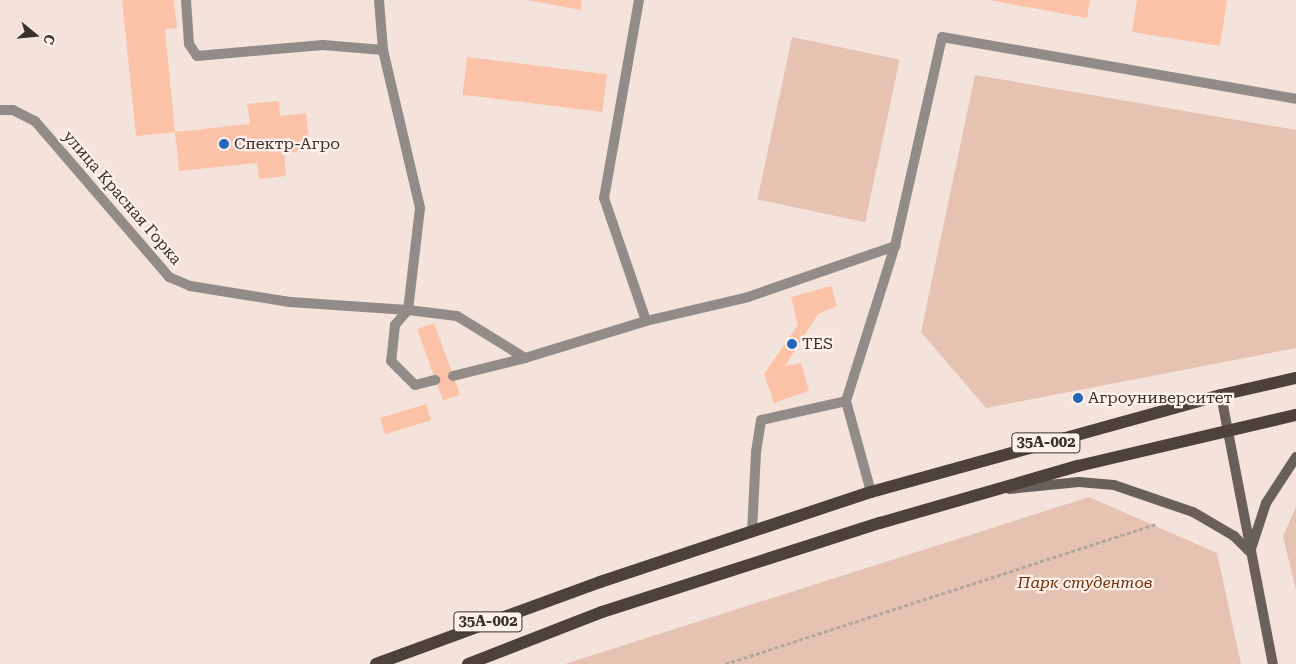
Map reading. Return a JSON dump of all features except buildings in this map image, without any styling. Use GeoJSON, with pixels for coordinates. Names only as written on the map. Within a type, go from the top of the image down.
{"type":"FeatureCollection","features":[{"type":"Feature","properties":{"kind":"main road","name":"35А-002"},"geometry":{"type":"LineString","coordinates":[[376,664],[600,582],[871,492],[1221,395],[1296,378]]}},
{"type":"Feature","properties":{"kind":"main road","name":"35А-002"},"geometry":{"type":"LineString","coordinates":[[468,664],[602,612],[880,523],[992,490],[1227,430],[1296,415]]}},
{"type":"Feature","properties":{"kind":"street"},"geometry":{"type":"LineString","coordinates":[[186,0],[189,44],[197,56],[323,45],[383,50]]}},
{"type":"Feature","properties":{"kind":"street"},"geometry":{"type":"LineString","coordinates":[[379,0],[383,50],[420,208],[408,310],[395,325],[391,362],[415,385],[435,380]]}},
{"type":"Feature","properties":{"kind":"street"},"geometry":{"type":"LineString","coordinates":[[639,0],[604,198],[646,321]]}},
{"type":"Feature","properties":{"kind":"street"},"geometry":{"type":"LineString","coordinates":[[871,492],[846,401],[895,246],[942,38],[1296,99]]}},
{"type":"Feature","properties":{"kind":"street","name":"улица Красная Горка"},"geometry":{"type":"LineString","coordinates":[[0,110],[13,110],[35,121],[169,277],[190,286],[290,302],[408,310],[457,316],[524,358]]}},
{"type":"Feature","properties":{"kind":"street"},"geometry":{"type":"LineString","coordinates":[[453,376],[524,358],[646,321],[748,297],[895,246]]}},
{"type":"Feature","properties":{"kind":"street"},"geometry":{"type":"LineString","coordinates":[[1221,395],[1273,664]]}},
{"type":"Feature","properties":{"kind":"street"},"geometry":{"type":"LineString","coordinates":[[752,532],[756,452],[761,420],[846,401]]}},
{"type":"Feature","properties":{"kind":"street"},"geometry":{"type":"LineString","coordinates":[[1250,552],[1266,503],[1296,458]]}},
{"type":"Feature","properties":{"kind":"street"},"geometry":{"type":"LineString","coordinates":[[992,490],[1079,482],[1114,485],[1193,512],[1234,536],[1250,552]]}},
{"type":"Feature","properties":{"kind":"path"},"geometry":{"type":"LineString","coordinates":[[725,664],[1158,523]]}},
{"type":"Feature","properties":{"kind":"green space"},"geometry":{"type":"Polygon","coordinates":[[[792,37],[900,60],[865,222],[757,199],[792,37]]]}},
{"type":"Feature","properties":{"kind":"green space"},"geometry":{"type":"Polygon","coordinates":[[[975,75],[1296,130],[1296,348],[986,408],[921,332],[975,75]]]}},
{"type":"Feature","properties":{"kind":"green space","name":"Парк студентов"},"geometry":{"type":"Polygon","coordinates":[[[1089,497],[1217,553],[1241,664],[565,664],[1089,497]]]}},
{"type":"Feature","properties":{"kind":"green space"},"geometry":{"type":"Polygon","coordinates":[[[1296,507],[1296,590],[1283,536],[1296,507]]]}},
{"type":"Feature","properties":{"kind":"place","name":"Спектр-Агро"},"geometry":{"type":"Point","coordinates":[224,144]}},
{"type":"Feature","properties":{"kind":"place","name":"TES"},"geometry":{"type":"Point","coordinates":[792,344]}},
{"type":"Feature","properties":{"kind":"place","name":"Агроуниверситет"},"geometry":{"type":"Point","coordinates":[1078,398]}}]}
